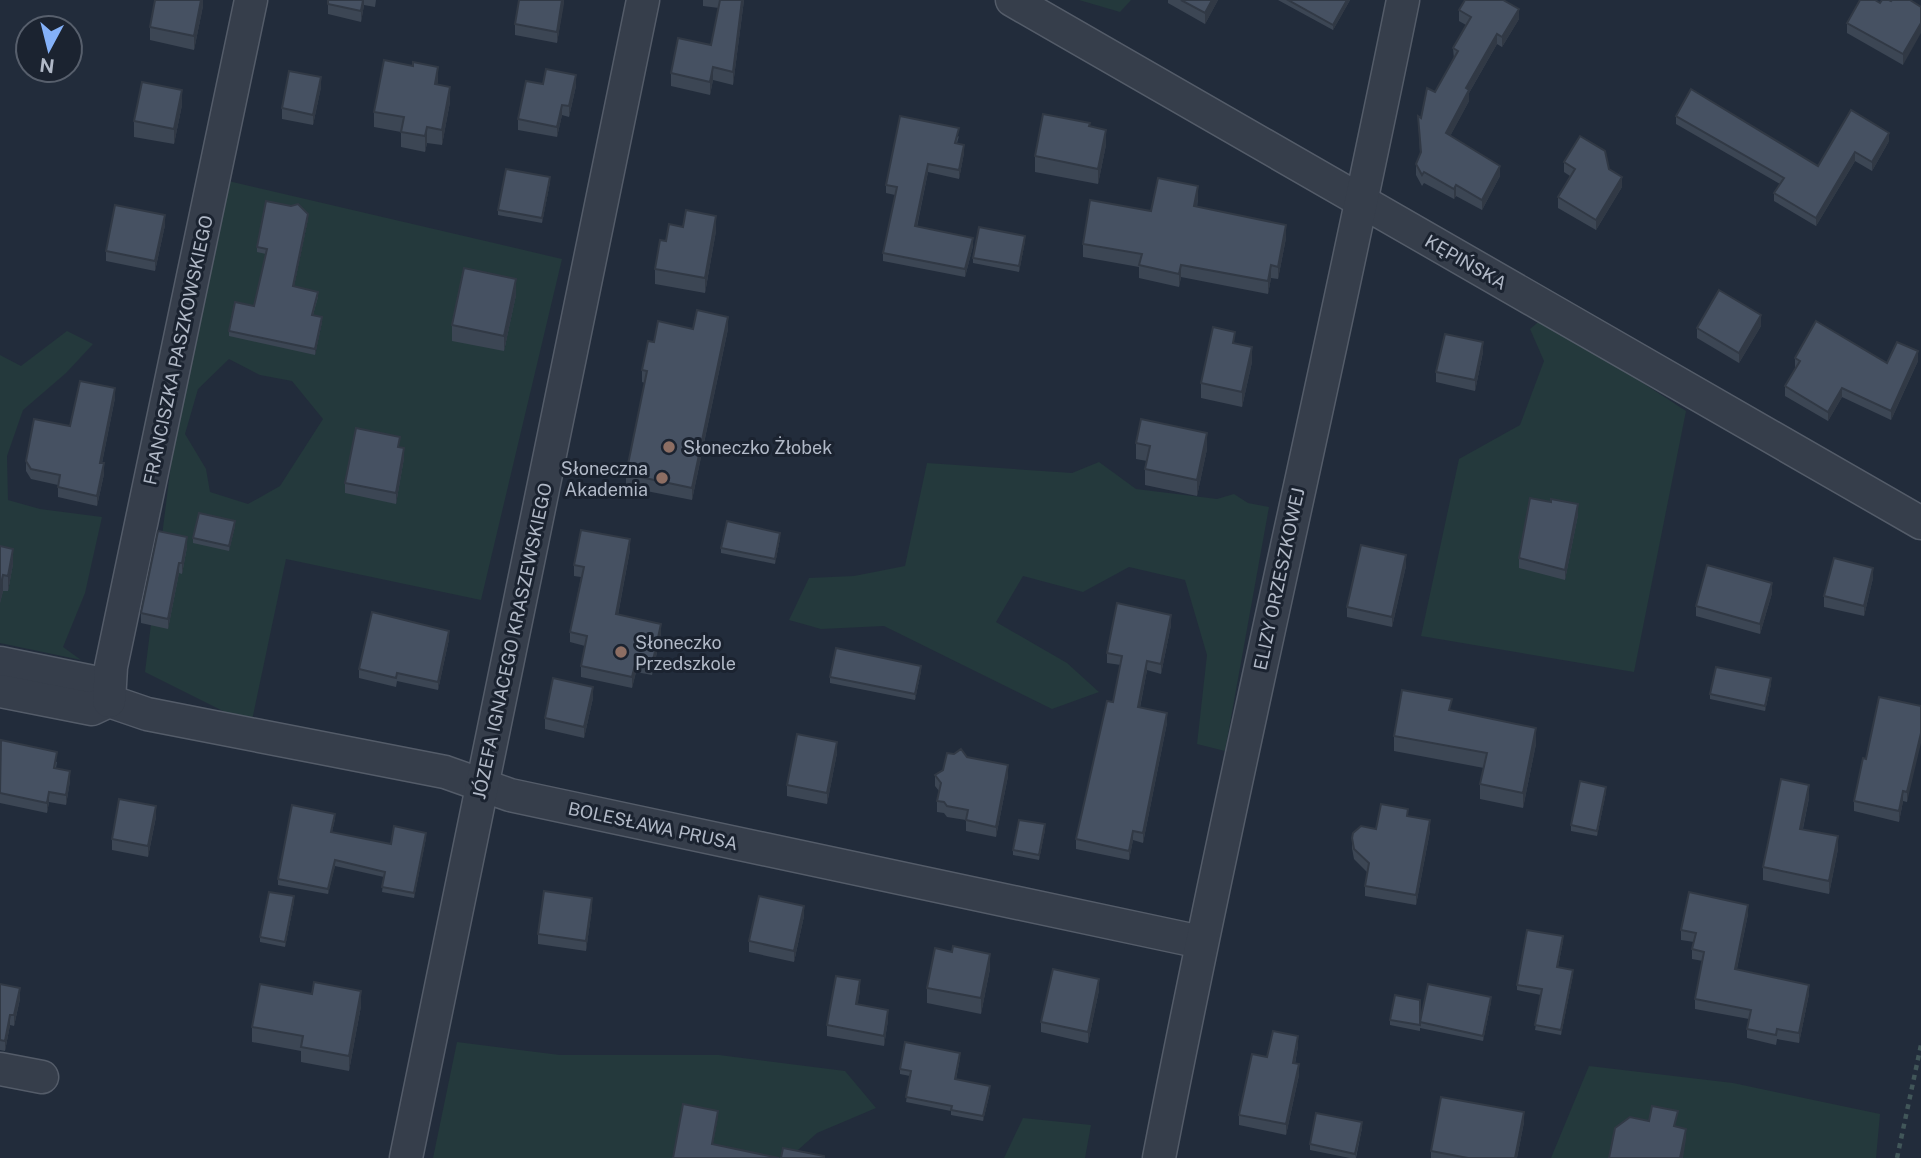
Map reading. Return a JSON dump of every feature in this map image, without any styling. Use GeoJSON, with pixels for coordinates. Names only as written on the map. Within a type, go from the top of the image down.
{"type":"FeatureCollection","features":[{"type":"Feature","properties":{"kind":"street","name":"FRANCISZKA PASZKOWSKIEGO"},"geometry":{"type":"LineString","coordinates":[[109,701],[111,667],[251,0]]}},
{"type":"Feature","properties":{"kind":"street","name":"JÓZEFA IGNACEGO KRASZEWSKIEGO"},"geometry":{"type":"LineString","coordinates":[[406,1158],[643,0]]}},
{"type":"Feature","properties":{"kind":"street","name":"KĘPIŃSKA"},"geometry":{"type":"LineString","coordinates":[[1012,0],[1921,523]]}},
{"type":"Feature","properties":{"kind":"street","name":"ELIZY ORZESZKOWEJ"},"geometry":{"type":"LineString","coordinates":[[1159,1158],[1201,942],[1403,0]]}},
{"type":"Feature","properties":{"kind":"street","name":"BOLESŁAWA PRUSA"},"geometry":{"type":"LineString","coordinates":[[0,663],[98,683],[109,701],[147,714],[460,776],[524,798],[1201,942]]}},
{"type":"Feature","properties":{"kind":"street","name":"BOLESŁAWA PRUSA"},"geometry":{"type":"LineString","coordinates":[[0,691],[92,709],[109,701]]}},
{"type":"Feature","properties":{"kind":"street"},"geometry":{"type":"LineString","coordinates":[[0,1069],[42,1077]]}},
{"type":"Feature","properties":{"kind":"path"},"geometry":{"type":"LineString","coordinates":[[1897,1158],[1921,1045]]}},
{"type":"Feature","properties":{"kind":"green space"},"geometry":{"type":"Polygon","coordinates":[[[1079,0],[1131,0],[1120,12],[1079,0]]]}},
{"type":"Feature","properties":{"kind":"green space"},"geometry":{"type":"Polygon","coordinates":[[[207,176],[562,259],[481,600],[286,559],[251,725],[145,672],[207,176]],[[229,359],[198,389],[185,434],[206,469],[210,492],[248,504],[280,486],[323,419],[292,381],[260,375],[229,359]]]}},
{"type":"Feature","properties":{"kind":"green space"},"geometry":{"type":"Polygon","coordinates":[[[1543,318],[1686,411],[1634,672],[1421,636],[1459,459],[1520,425],[1544,361],[1530,329],[1543,318]]]}},
{"type":"Feature","properties":{"kind":"green space"},"geometry":{"type":"Polygon","coordinates":[[[67,331],[93,344],[66,373],[23,410],[7,456],[8,500],[40,509],[102,517],[85,593],[63,647],[81,660],[0,643],[0,355],[21,366],[67,331]]]}},
{"type":"Feature","properties":{"kind":"green space"},"geometry":{"type":"Polygon","coordinates":[[[1099,462],[1136,489],[1217,499],[1234,494],[1248,503],[1269,507],[1225,751],[1197,744],[1207,655],[1185,580],[1129,567],[1083,592],[1023,576],[996,622],[1067,663],[1099,692],[1052,709],[884,626],[821,629],[789,620],[809,578],[854,576],[905,566],[927,463],[1072,473],[1099,462]]]}},
{"type":"Feature","properties":{"kind":"green space"},"geometry":{"type":"Polygon","coordinates":[[[457,1042],[560,1055],[719,1055],[845,1071],[876,1108],[817,1133],[789,1158],[433,1158],[457,1042]]]}},
{"type":"Feature","properties":{"kind":"green space"},"geometry":{"type":"Polygon","coordinates":[[[1589,1066],[1733,1083],[1880,1114],[1876,1158],[1551,1158],[1589,1066]]]}},
{"type":"Feature","properties":{"kind":"green space"},"geometry":{"type":"Polygon","coordinates":[[[1023,1118],[1091,1125],[1085,1158],[1004,1158],[1023,1118]]]}},
{"type":"Feature","properties":{"kind":"building"},"geometry":{"type":"Polygon","coordinates":[[[155,0],[201,0],[194,36],[150,27],[155,0]]]}},
{"type":"Feature","properties":{"kind":"building"},"geometry":{"type":"Polygon","coordinates":[[[328,0],[363,0],[361,11],[328,4],[328,0]]]}},
{"type":"Feature","properties":{"kind":"building"},"geometry":{"type":"Polygon","coordinates":[[[519,0],[562,0],[557,32],[515,24],[519,0]]]}},
{"type":"Feature","properties":{"kind":"building"},"geometry":{"type":"Polygon","coordinates":[[[720,0],[742,0],[733,72],[713,67],[710,82],[671,73],[678,38],[711,45],[720,0]]]}},
{"type":"Feature","properties":{"kind":"building"},"geometry":{"type":"Polygon","coordinates":[[[1181,0],[1212,0],[1205,13],[1181,0]]]}},
{"type":"Feature","properties":{"kind":"building"},"geometry":{"type":"Polygon","coordinates":[[[1288,0],[1347,0],[1333,25],[1288,0]]]}},
{"type":"Feature","properties":{"kind":"building"},"geometry":{"type":"Polygon","coordinates":[[[1465,0],[1503,0],[1519,9],[1502,37],[1497,34],[1466,88],[1469,90],[1446,133],[1500,166],[1482,200],[1456,185],[1454,189],[1424,172],[1422,175],[1416,164],[1421,152],[1418,116],[1421,118],[1427,88],[1435,92],[1458,51],[1453,48],[1471,17],[1459,10],[1465,0]]]}},
{"type":"Feature","properties":{"kind":"building"},"geometry":{"type":"Polygon","coordinates":[[[1860,0],[1875,0],[1880,3],[1882,0],[1910,0],[1921,7],[1921,23],[1903,54],[1847,23],[1860,0]]]}},
{"type":"Feature","properties":{"kind":"building"},"geometry":{"type":"Polygon","coordinates":[[[384,60],[413,66],[413,62],[438,67],[435,84],[450,87],[442,130],[427,127],[425,136],[401,132],[404,117],[374,112],[384,60]]]}},
{"type":"Feature","properties":{"kind":"building"},"geometry":{"type":"Polygon","coordinates":[[[546,69],[576,75],[569,106],[562,105],[557,127],[518,119],[526,81],[543,84],[546,69]]]}},
{"type":"Feature","properties":{"kind":"building"},"geometry":{"type":"Polygon","coordinates":[[[289,71],[321,77],[313,115],[282,108],[289,71]]]}},
{"type":"Feature","properties":{"kind":"building"},"geometry":{"type":"Polygon","coordinates":[[[142,82],[182,90],[174,129],[134,121],[142,82]]]}},
{"type":"Feature","properties":{"kind":"building"},"geometry":{"type":"Polygon","coordinates":[[[1691,89],[1818,166],[1851,110],[1889,133],[1872,162],[1855,152],[1816,218],[1774,193],[1784,178],[1676,116],[1691,89]]]}},
{"type":"Feature","properties":{"kind":"building"},"geometry":{"type":"Polygon","coordinates":[[[1043,114],[1090,123],[1089,126],[1106,130],[1098,169],[1035,156],[1043,114]]]}},
{"type":"Feature","properties":{"kind":"building"},"geometry":{"type":"Polygon","coordinates":[[[900,116],[959,128],[955,143],[964,145],[959,170],[928,164],[915,226],[973,238],[965,269],[883,253],[897,187],[886,185],[900,116]]]}},
{"type":"Feature","properties":{"kind":"building"},"geometry":{"type":"Polygon","coordinates":[[[1580,136],[1605,151],[1609,169],[1622,177],[1596,220],[1558,197],[1575,169],[1564,162],[1580,136]]]}},
{"type":"Feature","properties":{"kind":"building"},"geometry":{"type":"Polygon","coordinates":[[[506,169],[550,177],[542,218],[498,210],[506,169]]]}},
{"type":"Feature","properties":{"kind":"building"},"geometry":{"type":"Polygon","coordinates":[[[1158,178],[1198,186],[1194,206],[1286,225],[1278,267],[1271,265],[1268,281],[1181,265],[1179,274],[1139,265],[1142,254],[1083,244],[1090,200],[1151,211],[1158,178]]]}},
{"type":"Feature","properties":{"kind":"building"},"geometry":{"type":"Polygon","coordinates":[[[266,201],[291,206],[298,204],[308,214],[293,286],[318,292],[312,315],[322,317],[315,349],[229,331],[235,302],[254,306],[267,249],[257,247],[266,201]]]}},
{"type":"Feature","properties":{"kind":"building"},"geometry":{"type":"Polygon","coordinates":[[[115,205],[165,215],[155,261],[106,251],[115,205]]]}},
{"type":"Feature","properties":{"kind":"building"},"geometry":{"type":"Polygon","coordinates":[[[686,210],[716,216],[705,278],[655,269],[660,240],[666,241],[669,224],[683,227],[686,210]]]}},
{"type":"Feature","properties":{"kind":"building"},"geometry":{"type":"Polygon","coordinates":[[[979,227],[1025,236],[1019,266],[973,258],[979,227]]]}},
{"type":"Feature","properties":{"kind":"building"},"geometry":{"type":"Polygon","coordinates":[[[464,268],[516,279],[504,336],[452,325],[464,268]]]}},
{"type":"Feature","properties":{"kind":"building"},"geometry":{"type":"Polygon","coordinates":[[[1719,290],[1761,315],[1739,353],[1697,328],[1719,290]]]}},
{"type":"Feature","properties":{"kind":"building"},"geometry":{"type":"Polygon","coordinates":[[[697,310],[728,317],[692,488],[626,474],[647,371],[642,370],[648,341],[654,342],[658,321],[693,329],[697,310]]]}},
{"type":"Feature","properties":{"kind":"building"},"geometry":{"type":"Polygon","coordinates":[[[1816,321],[1887,363],[1897,342],[1918,351],[1891,411],[1842,388],[1828,412],[1785,386],[1800,361],[1795,358],[1816,321]]]}},
{"type":"Feature","properties":{"kind":"building"},"geometry":{"type":"Polygon","coordinates":[[[1213,327],[1235,332],[1233,343],[1252,347],[1242,392],[1201,383],[1213,327]]]}},
{"type":"Feature","properties":{"kind":"building"},"geometry":{"type":"Polygon","coordinates":[[[1445,334],[1483,342],[1475,380],[1436,372],[1445,334]]]}},
{"type":"Feature","properties":{"kind":"building"},"geometry":{"type":"Polygon","coordinates":[[[80,381],[115,388],[100,463],[104,463],[97,496],[58,487],[60,475],[31,469],[26,461],[34,419],[70,426],[80,381]]]}},
{"type":"Feature","properties":{"kind":"building"},"geometry":{"type":"Polygon","coordinates":[[[1141,419],[1207,433],[1197,480],[1145,469],[1150,446],[1136,443],[1141,419]]]}},
{"type":"Feature","properties":{"kind":"building"},"geometry":{"type":"Polygon","coordinates":[[[356,428],[400,437],[398,447],[404,448],[396,493],[345,483],[356,428]]]}},
{"type":"Feature","properties":{"kind":"building"},"geometry":{"type":"Polygon","coordinates":[[[1530,498],[1578,504],[1565,570],[1519,558],[1530,498]]]}},
{"type":"Feature","properties":{"kind":"building"},"geometry":{"type":"Polygon","coordinates":[[[199,513],[235,521],[229,546],[193,538],[199,513]]]}},
{"type":"Feature","properties":{"kind":"building"},"geometry":{"type":"Polygon","coordinates":[[[727,521],[780,533],[775,559],[721,548],[727,521]]]}},
{"type":"Feature","properties":{"kind":"building"},"geometry":{"type":"Polygon","coordinates":[[[581,530],[630,539],[616,614],[661,624],[652,665],[636,661],[632,677],[581,666],[587,636],[570,632],[584,567],[574,565],[581,530]]]}},
{"type":"Feature","properties":{"kind":"building"},"geometry":{"type":"Polygon","coordinates":[[[158,531],[187,537],[168,619],[141,613],[158,531]]]}},
{"type":"Feature","properties":{"kind":"building"},"geometry":{"type":"Polygon","coordinates":[[[1361,545],[1406,555],[1392,617],[1347,607],[1361,545]]]}},
{"type":"Feature","properties":{"kind":"building"},"geometry":{"type":"Polygon","coordinates":[[[0,546],[13,549],[8,576],[3,575],[0,588],[0,546]]]}},
{"type":"Feature","properties":{"kind":"building"},"geometry":{"type":"Polygon","coordinates":[[[1834,558],[1873,568],[1864,606],[1824,596],[1834,558]]]}},
{"type":"Feature","properties":{"kind":"building"},"geometry":{"type":"Polygon","coordinates":[[[1707,565],[1772,583],[1760,624],[1696,606],[1707,565]]]}},
{"type":"Feature","properties":{"kind":"building"},"geometry":{"type":"Polygon","coordinates":[[[1117,603],[1171,615],[1161,664],[1147,661],[1138,707],[1167,713],[1143,833],[1133,831],[1129,851],[1076,839],[1107,701],[1113,702],[1122,656],[1107,653],[1117,603]]]}},
{"type":"Feature","properties":{"kind":"building"},"geometry":{"type":"Polygon","coordinates":[[[372,612],[449,631],[438,682],[397,673],[396,678],[359,669],[372,612]]]}},
{"type":"Feature","properties":{"kind":"building"},"geometry":{"type":"Polygon","coordinates":[[[836,648],[921,666],[915,694],[830,677],[836,648]]]}},
{"type":"Feature","properties":{"kind":"building"},"geometry":{"type":"Polygon","coordinates":[[[1716,667],[1771,678],[1765,706],[1710,694],[1716,667]]]}},
{"type":"Feature","properties":{"kind":"building"},"geometry":{"type":"Polygon","coordinates":[[[553,678],[593,687],[584,727],[545,718],[553,678]]]}},
{"type":"Feature","properties":{"kind":"building"},"geometry":{"type":"Polygon","coordinates":[[[1402,690],[1452,699],[1449,710],[1536,728],[1523,793],[1480,784],[1487,753],[1394,736],[1402,690]]]}},
{"type":"Feature","properties":{"kind":"building"},"geometry":{"type":"Polygon","coordinates":[[[1879,697],[1921,706],[1921,733],[1907,792],[1903,791],[1899,811],[1854,801],[1879,697]]]}},
{"type":"Feature","properties":{"kind":"building"},"geometry":{"type":"Polygon","coordinates":[[[797,734],[837,742],[827,793],[787,785],[797,734]]]}},
{"type":"Feature","properties":{"kind":"building"},"geometry":{"type":"Polygon","coordinates":[[[1,740],[57,752],[54,768],[70,771],[66,795],[49,792],[47,803],[0,793],[1,740]]]}},
{"type":"Feature","properties":{"kind":"building"},"geometry":{"type":"Polygon","coordinates":[[[961,749],[967,757],[1008,765],[996,827],[966,820],[968,810],[937,801],[941,783],[935,775],[943,770],[947,753],[954,754],[961,749]]]}},
{"type":"Feature","properties":{"kind":"building"},"geometry":{"type":"Polygon","coordinates":[[[1781,779],[1809,785],[1800,829],[1838,836],[1829,881],[1763,867],[1781,779]]]}},
{"type":"Feature","properties":{"kind":"building"},"geometry":{"type":"Polygon","coordinates":[[[1580,781],[1606,787],[1597,831],[1571,825],[1580,781]]]}},
{"type":"Feature","properties":{"kind":"building"},"geometry":{"type":"Polygon","coordinates":[[[119,799],[156,806],[148,846],[112,839],[119,799]]]}},
{"type":"Feature","properties":{"kind":"building"},"geometry":{"type":"Polygon","coordinates":[[[1381,804],[1408,809],[1407,816],[1430,820],[1416,895],[1365,886],[1369,863],[1354,849],[1352,838],[1353,833],[1361,826],[1376,829],[1381,804]]]}},
{"type":"Feature","properties":{"kind":"building"},"geometry":{"type":"Polygon","coordinates":[[[292,805],[335,814],[331,832],[391,844],[394,826],[426,833],[414,893],[382,887],[385,872],[335,860],[328,889],[278,879],[292,805]]]}},
{"type":"Feature","properties":{"kind":"building"},"geometry":{"type":"Polygon","coordinates":[[[1019,820],[1045,824],[1039,855],[1013,850],[1019,820]]]}},
{"type":"Feature","properties":{"kind":"building"},"geometry":{"type":"Polygon","coordinates":[[[544,891],[592,898],[586,941],[538,934],[544,891]]]}},
{"type":"Feature","properties":{"kind":"building"},"geometry":{"type":"Polygon","coordinates":[[[269,892],[294,896],[285,942],[260,937],[269,892]]]}},
{"type":"Feature","properties":{"kind":"building"},"geometry":{"type":"Polygon","coordinates":[[[1689,892],[1748,905],[1735,969],[1809,985],[1799,1033],[1777,1029],[1776,1035],[1747,1029],[1751,1010],[1695,999],[1704,952],[1692,949],[1696,933],[1681,930],[1689,892]]]}},
{"type":"Feature","properties":{"kind":"building"},"geometry":{"type":"Polygon","coordinates":[[[759,896],[804,906],[794,951],[749,941],[759,896]]]}},
{"type":"Feature","properties":{"kind":"building"},"geometry":{"type":"Polygon","coordinates":[[[1527,930],[1563,936],[1557,967],[1573,970],[1561,1030],[1535,1025],[1542,989],[1517,985],[1527,930]]]}},
{"type":"Feature","properties":{"kind":"building"},"geometry":{"type":"Polygon","coordinates":[[[953,946],[990,954],[981,998],[927,988],[935,948],[952,952],[953,946]]]}},
{"type":"Feature","properties":{"kind":"building"},"geometry":{"type":"Polygon","coordinates":[[[1053,969],[1099,979],[1088,1032],[1041,1022],[1053,969]]]}},
{"type":"Feature","properties":{"kind":"building"},"geometry":{"type":"Polygon","coordinates":[[[836,976],[860,980],[856,1004],[888,1010],[884,1036],[827,1025],[836,976]]]}},
{"type":"Feature","properties":{"kind":"building"},"geometry":{"type":"Polygon","coordinates":[[[314,982],[361,991],[349,1056],[301,1047],[303,1036],[252,1027],[260,984],[312,994],[314,982]]]}},
{"type":"Feature","properties":{"kind":"building"},"geometry":{"type":"Polygon","coordinates":[[[0,984],[20,988],[14,1015],[10,1015],[5,1041],[0,1040],[0,984]]]}},
{"type":"Feature","properties":{"kind":"building"},"geometry":{"type":"Polygon","coordinates":[[[1428,984],[1491,997],[1483,1036],[1420,1022],[1428,984]]]}},
{"type":"Feature","properties":{"kind":"building"},"geometry":{"type":"Polygon","coordinates":[[[1395,995],[1420,1000],[1420,1025],[1390,1020],[1395,995]]]}},
{"type":"Feature","properties":{"kind":"building"},"geometry":{"type":"Polygon","coordinates":[[[1273,1031],[1298,1036],[1293,1063],[1299,1064],[1286,1124],[1239,1115],[1252,1054],[1267,1057],[1273,1031]]]}},
{"type":"Feature","properties":{"kind":"building"},"geometry":{"type":"Polygon","coordinates":[[[905,1042],[960,1053],[955,1079],[990,1086],[983,1116],[951,1110],[952,1106],[906,1097],[911,1071],[900,1069],[905,1042]]]}},
{"type":"Feature","properties":{"kind":"building"},"geometry":{"type":"Polygon","coordinates":[[[1441,1097],[1524,1112],[1515,1158],[1468,1158],[1431,1151],[1441,1097]]]}},
{"type":"Feature","properties":{"kind":"building"},"geometry":{"type":"Polygon","coordinates":[[[683,1104],[718,1111],[712,1144],[779,1158],[673,1158],[683,1104]]]}},
{"type":"Feature","properties":{"kind":"building"},"geometry":{"type":"Polygon","coordinates":[[[1652,1106],[1678,1111],[1674,1126],[1686,1129],[1680,1158],[1609,1158],[1615,1128],[1630,1117],[1649,1121],[1652,1106]]]}},
{"type":"Feature","properties":{"kind":"building"},"geometry":{"type":"Polygon","coordinates":[[[1316,1113],[1362,1122],[1355,1154],[1310,1144],[1316,1113]]]}},
{"type":"Feature","properties":{"kind":"building"},"geometry":{"type":"Polygon","coordinates":[[[783,1148],[824,1156],[824,1158],[781,1158],[783,1148]]]}},
{"type":"Feature","properties":{"kind":"place","name":"Słoneczko Żłobek"},"geometry":{"type":"Point","coordinates":[669,447]}},
{"type":"Feature","properties":{"kind":"place","name":"Słoneczna Akademia"},"geometry":{"type":"Point","coordinates":[662,478]}},
{"type":"Feature","properties":{"kind":"place","name":"Słoneczko Przedszkole"},"geometry":{"type":"Point","coordinates":[621,652]}}]}
